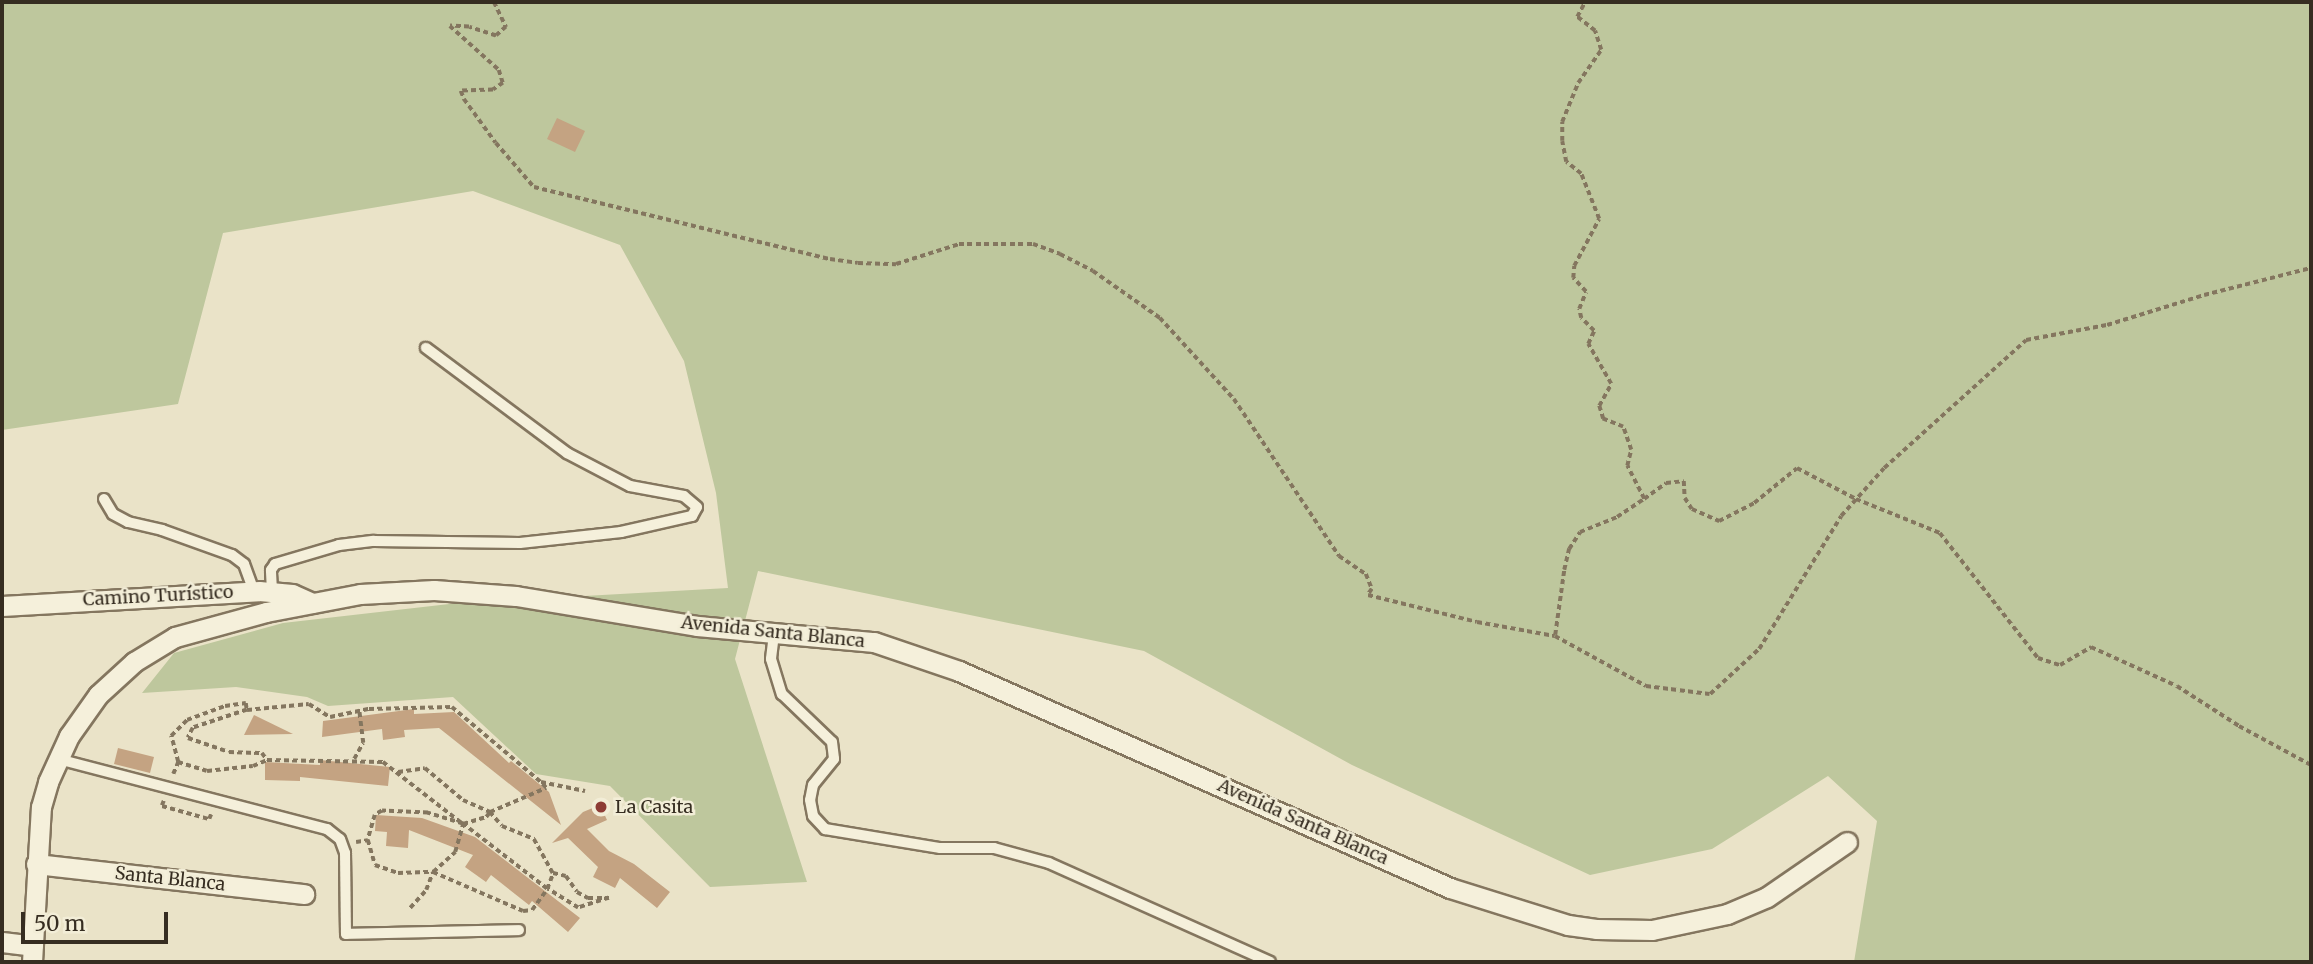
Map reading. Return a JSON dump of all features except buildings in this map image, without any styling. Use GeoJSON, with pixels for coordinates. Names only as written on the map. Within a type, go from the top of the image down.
{"type":"FeatureCollection","features":[{"type":"Feature","properties":{"kind":"street","name":"Avenida Santa Blanca"},"geometry":{"type":"LineString","coordinates":[[32,954],[41,807],[57,759],[69,736],[98,695],[116,677],[175,636],[360,594],[434,590],[516,596],[697,626],[874,642],[959,671],[1450,888],[1568,925],[1652,930],[1727,914],[1767,897],[1847,842]]}},
{"type":"Feature","properties":{"kind":"street","name":"Camino Turístico"},"geometry":{"type":"LineString","coordinates":[[2,606],[263,591],[292,594],[312,603]]}},
{"type":"Feature","properties":{"kind":"street","name":"Santa Blanca"},"geometry":{"type":"LineString","coordinates":[[36,864],[304,894]]}},
{"type":"Feature","properties":{"kind":"street"},"geometry":{"type":"LineString","coordinates":[[2,942],[32,954]]}},
{"type":"Feature","properties":{"kind":"lane"},"geometry":{"type":"LineString","coordinates":[[263,591],[275,564],[340,545],[374,541],[520,543],[621,532],[692,516],[696,507],[684,496],[630,486],[567,453],[426,348]]}},
{"type":"Feature","properties":{"kind":"lane"},"geometry":{"type":"LineString","coordinates":[[104,499],[113,514],[128,522],[162,530],[232,555],[244,564],[263,591]]}},
{"type":"Feature","properties":{"kind":"lane"},"geometry":{"type":"LineString","coordinates":[[774,634],[771,659],[782,694],[832,742],[834,759],[813,785],[810,800],[813,817],[825,829],[940,848],[994,848],[1049,863],[1270,962]]}},
{"type":"Feature","properties":{"kind":"lane"},"geometry":{"type":"LineString","coordinates":[[57,759],[327,829],[340,839],[342,845],[346,934],[519,930]]}},
{"type":"Feature","properties":{"kind":"path"},"geometry":{"type":"LineString","coordinates":[[494,2],[506,27],[496,36],[469,27],[450,26],[499,70],[503,83],[493,90],[461,91],[496,143],[534,187],[830,259],[858,263],[896,264],[958,244],[1033,244],[1060,254],[1093,271],[1160,317],[1234,399],[1339,556],[1366,575],[1372,589],[1368,596],[1477,622],[1555,636],[1646,686],[1710,694],[1759,649],[1841,516],[1856,499],[1884,468],[2026,340],[2107,326],[2204,295],[2311,268]]}},
{"type":"Feature","properties":{"kind":"path"},"geometry":{"type":"LineString","coordinates":[[1585,2],[1577,17],[1595,31],[1601,50],[1578,83],[1562,122],[1562,141],[1566,162],[1581,174],[1599,219],[1574,266],[1573,278],[1586,292],[1579,309],[1581,318],[1594,331],[1588,344],[1611,384],[1599,407],[1604,419],[1623,427],[1630,450],[1627,466],[1644,499]]}},
{"type":"Feature","properties":{"kind":"path"},"geometry":{"type":"LineString","coordinates":[[1555,636],[1564,570],[1569,550],[1580,532],[1617,517],[1666,483],[1684,481],[1685,498],[1692,509],[1719,521],[1754,503],[1797,468],[1856,499],[1940,533],[2038,658],[2060,665],[2091,647],[2177,686],[2239,726],[2311,765]]}},
{"type":"Feature","properties":{"kind":"path"},"geometry":{"type":"LineString","coordinates":[[212,811],[209,819],[162,806],[178,762],[171,736],[187,720],[225,706],[246,704],[247,710]]}},
{"type":"Feature","properties":{"kind":"path"},"geometry":{"type":"LineString","coordinates":[[267,760],[262,753],[229,752],[188,738],[193,728],[247,710],[309,704],[330,717],[359,711],[452,707],[546,788],[490,812],[486,817],[463,824],[428,813],[382,811],[375,815],[368,840],[375,865],[398,873],[433,872],[523,911],[532,910],[547,889],[553,873]]}},
{"type":"Feature","properties":{"kind":"path"},"geometry":{"type":"LineString","coordinates":[[354,759],[363,743],[359,711]]}},
{"type":"Feature","properties":{"kind":"path"},"geometry":{"type":"LineString","coordinates":[[178,762],[207,771],[253,766],[267,760],[354,759],[383,762],[397,773],[547,889],[578,908],[609,898],[588,898],[577,892],[566,876],[553,873],[534,839],[502,826],[490,812],[463,800],[425,768],[397,773]]}},
{"type":"Feature","properties":{"kind":"path"},"geometry":{"type":"LineString","coordinates":[[541,782],[585,791]]}},
{"type":"Feature","properties":{"kind":"path"},"geometry":{"type":"LineString","coordinates":[[410,908],[426,890],[433,872],[456,852],[463,824]]}},
{"type":"Feature","properties":{"kind":"path"},"geometry":{"type":"LineString","coordinates":[[342,845],[368,840]]}},
{"type":"Feature","properties":{"kind":"green space"},"geometry":{"type":"Polygon","coordinates":[[[2,2],[2311,2],[2311,962],[1854,962],[1877,821],[1828,776],[1712,849],[1590,875],[1352,765],[1144,651],[758,571],[735,659],[807,882],[710,887],[610,786],[536,774],[453,697],[328,706],[307,697],[236,687],[142,693],[174,653],[283,623],[458,603],[728,588],[716,493],[684,361],[620,245],[473,191],[223,233],[178,404],[2,430],[2,2]]]}},
{"type":"Feature","properties":{"kind":"place","name":"La Casita"},"geometry":{"type":"Point","coordinates":[601,807]}}]}
